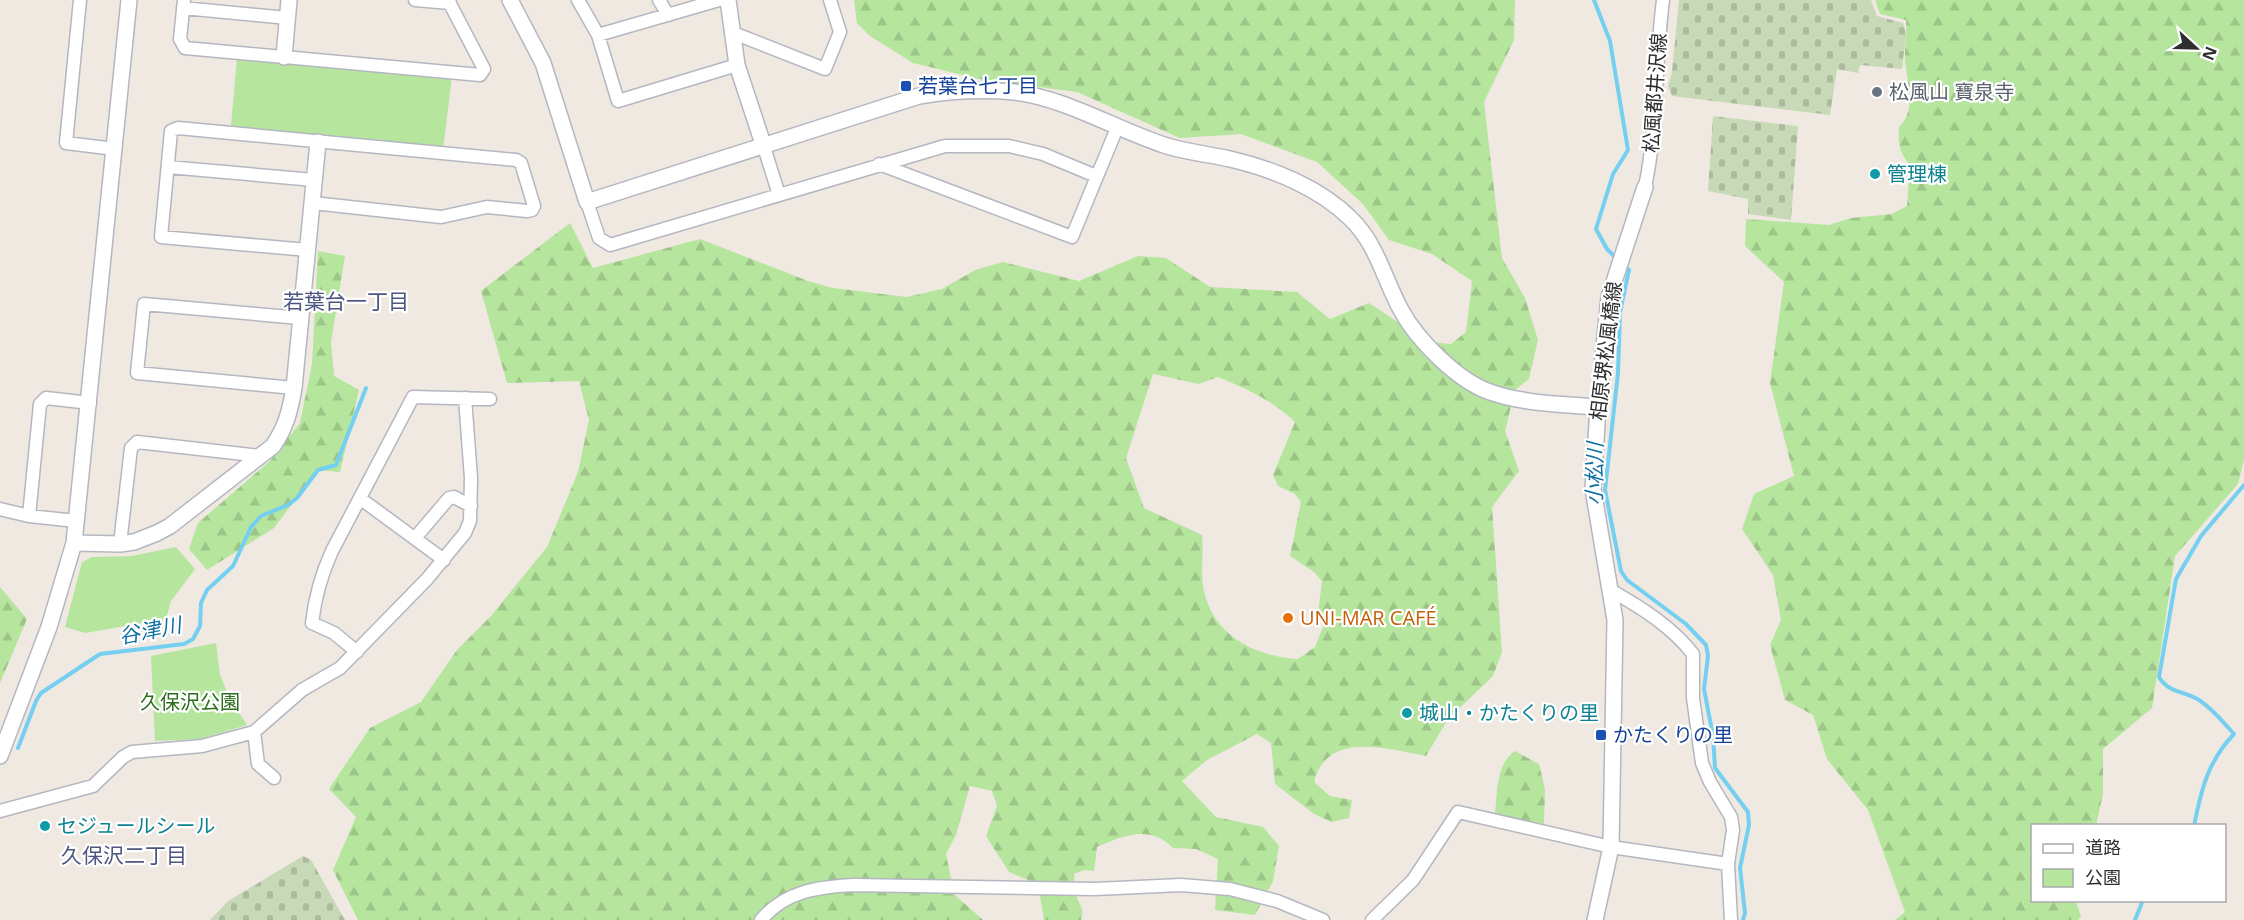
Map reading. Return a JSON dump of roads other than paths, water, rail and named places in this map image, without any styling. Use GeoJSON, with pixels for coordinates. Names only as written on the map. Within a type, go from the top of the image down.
{"type":"FeatureCollection","features":[{"type":"Feature","properties":{"kind":"street"},"geometry":{"type":"LineString","coordinates":[[80,0],[66,143],[115,149]]}},
{"type":"Feature","properties":{"kind":"street"},"geometry":{"type":"LineString","coordinates":[[0,756],[49,627],[74,543],[90,403],[129,0]]}},
{"type":"Feature","properties":{"kind":"street"},"geometry":{"type":"LineString","coordinates":[[284,57],[289,0]]}},
{"type":"Feature","properties":{"kind":"street"},"geometry":{"type":"LineString","coordinates":[[287,18],[183,4],[180,39],[185,48],[480,75],[484,69],[449,2],[415,0]]}},
{"type":"Feature","properties":{"kind":"street"},"geometry":{"type":"LineString","coordinates":[[510,0],[543,63],[599,238],[610,245],[945,146],[1009,146],[1043,154],[1096,176]]}},
{"type":"Feature","properties":{"kind":"street"},"geometry":{"type":"LineString","coordinates":[[578,0],[598,35],[618,101],[738,65]]}},
{"type":"Feature","properties":{"kind":"street"},"geometry":{"type":"LineString","coordinates":[[659,0],[668,15]]}},
{"type":"Feature","properties":{"kind":"street"},"geometry":{"type":"LineString","coordinates":[[598,35],[719,0]]}},
{"type":"Feature","properties":{"kind":"street"},"geometry":{"type":"LineString","coordinates":[[728,0],[731,32],[738,65],[779,195]]}},
{"type":"Feature","properties":{"kind":"street"},"geometry":{"type":"LineString","coordinates":[[731,32],[825,69],[840,32],[830,0]]}},
{"type":"Feature","properties":{"kind":"street","name":"松風都井沢線"},"geometry":{"type":"LineString","coordinates":[[1645,187],[1652,144],[1657,48],[1663,0]]}},
{"type":"Feature","properties":{"kind":"street"},"geometry":{"type":"LineString","coordinates":[[587,202],[919,96],[941,92],[1015,92],[1049,101],[1165,145],[1232,160],[1312,189],[1353,220],[1381,261],[1401,309],[1415,332],[1462,376],[1487,392],[1502,396],[1546,403],[1598,407]]}},
{"type":"Feature","properties":{"kind":"street"},"geometry":{"type":"LineString","coordinates":[[308,250],[161,237],[171,131],[178,128],[516,160],[521,163],[534,206],[528,212],[487,207],[441,217],[313,203]]}},
{"type":"Feature","properties":{"kind":"street"},"geometry":{"type":"LineString","coordinates":[[879,164],[1071,237],[1117,128]]}},
{"type":"Feature","properties":{"kind":"street"},"geometry":{"type":"LineString","coordinates":[[74,543],[120,544],[146,538],[170,526],[273,446],[283,430],[290,414],[294,388],[318,142]]}},
{"type":"Feature","properties":{"kind":"street"},"geometry":{"type":"LineString","coordinates":[[168,167],[314,180]]}},
{"type":"Feature","properties":{"kind":"street","name":"相原堺松風橋線"},"geometry":{"type":"LineString","coordinates":[[1595,920],[1611,847],[1615,620],[1612,591],[1593,489],[1598,407],[1606,315],[1616,270],[1645,187]]}},
{"type":"Feature","properties":{"kind":"street"},"geometry":{"type":"LineString","coordinates":[[294,388],[137,373],[144,304],[300,318]]}},
{"type":"Feature","properties":{"kind":"street"},"geometry":{"type":"LineString","coordinates":[[357,652],[325,627],[312,623],[322,573],[413,397],[490,399]]}},
{"type":"Feature","properties":{"kind":"street"},"geometry":{"type":"LineString","coordinates":[[29,516],[40,404],[46,398],[90,403]]}},
{"type":"Feature","properties":{"kind":"street"},"geometry":{"type":"LineString","coordinates":[[0,811],[93,786],[123,757],[132,753],[202,747],[254,732],[302,690],[340,668],[444,560],[468,528],[471,507],[465,398]]}},
{"type":"Feature","properties":{"kind":"street"},"geometry":{"type":"LineString","coordinates":[[120,544],[130,448],[133,444],[137,442],[260,456]]}},
{"type":"Feature","properties":{"kind":"street"},"geometry":{"type":"LineString","coordinates":[[415,538],[449,498],[457,498],[471,507]]}},
{"type":"Feature","properties":{"kind":"street"},"geometry":{"type":"LineString","coordinates":[[362,499],[444,560]]}},
{"type":"Feature","properties":{"kind":"street"},"geometry":{"type":"LineString","coordinates":[[0,509],[29,516],[76,521]]}},
{"type":"Feature","properties":{"kind":"street"},"geometry":{"type":"LineString","coordinates":[[1612,591],[1636,604],[1674,633],[1694,654],[1694,698],[1702,763],[1710,782],[1731,817],[1733,830],[1728,864],[1731,920]]}},
{"type":"Feature","properties":{"kind":"street"},"geometry":{"type":"LineString","coordinates":[[254,732],[258,764],[274,778]]}},
{"type":"Feature","properties":{"kind":"street"},"geometry":{"type":"LineString","coordinates":[[1372,920],[1413,880],[1458,812],[1611,847],[1728,864]]}},
{"type":"Feature","properties":{"kind":"street"},"geometry":{"type":"LineString","coordinates":[[761,920],[771,908],[801,892],[818,886],[853,885],[1095,889],[1181,885],[1230,889],[1277,901],[1323,920]]}},
{"type":"Feature","properties":{"kind":"waterway","name":"小松川"},"geometry":{"type":"LineString","coordinates":[[1594,0],[1610,41],[1628,150],[1613,174],[1596,229],[1607,249],[1616,258]]}},
{"type":"Feature","properties":{"kind":"waterway","name":"小松川"},"geometry":{"type":"LineString","coordinates":[[1624,266],[1629,270],[1620,312],[1618,373],[1605,490],[1621,571],[1627,580],[1686,624],[1706,645],[1708,656],[1704,689],[1713,736],[1715,768],[1748,812],[1749,825],[1740,868],[1745,913],[1743,920]]}},
{"type":"Feature","properties":{"kind":"waterway","name":"谷津川"},"geometry":{"type":"LineString","coordinates":[[18,748],[41,693],[100,654],[184,644],[193,639],[200,626],[201,603],[207,590],[233,566],[251,527],[261,516],[288,505],[297,498],[318,470],[336,465],[366,388]]}},
{"type":"Feature","properties":{"kind":"waterway"},"geometry":{"type":"LineString","coordinates":[[2194,824],[2212,765],[2234,734],[2204,704],[2194,697],[2172,689],[2159,677],[2176,579],[2201,536],[2244,485]]}},
{"type":"Feature","properties":{"kind":"waterway"},"geometry":{"type":"LineString","coordinates":[[2135,920],[2142,902]]}},
{"type":"Feature","properties":{"kind":"place","name":"若葉台七丁目"},"geometry":{"type":"Point","coordinates":[906,86]}},
{"type":"Feature","properties":{"kind":"place","name":"松風山 寶泉寺"},"geometry":{"type":"Point","coordinates":[1877,92]}},
{"type":"Feature","properties":{"kind":"place","name":"管理棟"},"geometry":{"type":"Point","coordinates":[1875,174]}},
{"type":"Feature","properties":{"kind":"place","name":"UNI-MAR CAFÉ"},"geometry":{"type":"Point","coordinates":[1288,618]}},
{"type":"Feature","properties":{"kind":"place","name":"城山・かたくりの里"},"geometry":{"type":"Point","coordinates":[1407,713]}},
{"type":"Feature","properties":{"kind":"place","name":"かたくりの里"},"geometry":{"type":"Point","coordinates":[1601,735]}},
{"type":"Feature","properties":{"kind":"place","name":"セジュールシール"},"geometry":{"type":"Point","coordinates":[45,826]}},
{"type":"Feature","properties":{"kind":"district","name":"若葉台一丁目"},"geometry":{"type":"Point","coordinates":[346,302]}},
{"type":"Feature","properties":{"kind":"district","name":"久保沢二丁目"},"geometry":{"type":"Point","coordinates":[124,856]}},
{"type":"Feature","properties":{"kind":"park label","name":"久保沢公園"},"geometry":{"type":"Point","coordinates":[190,702]}}]}
